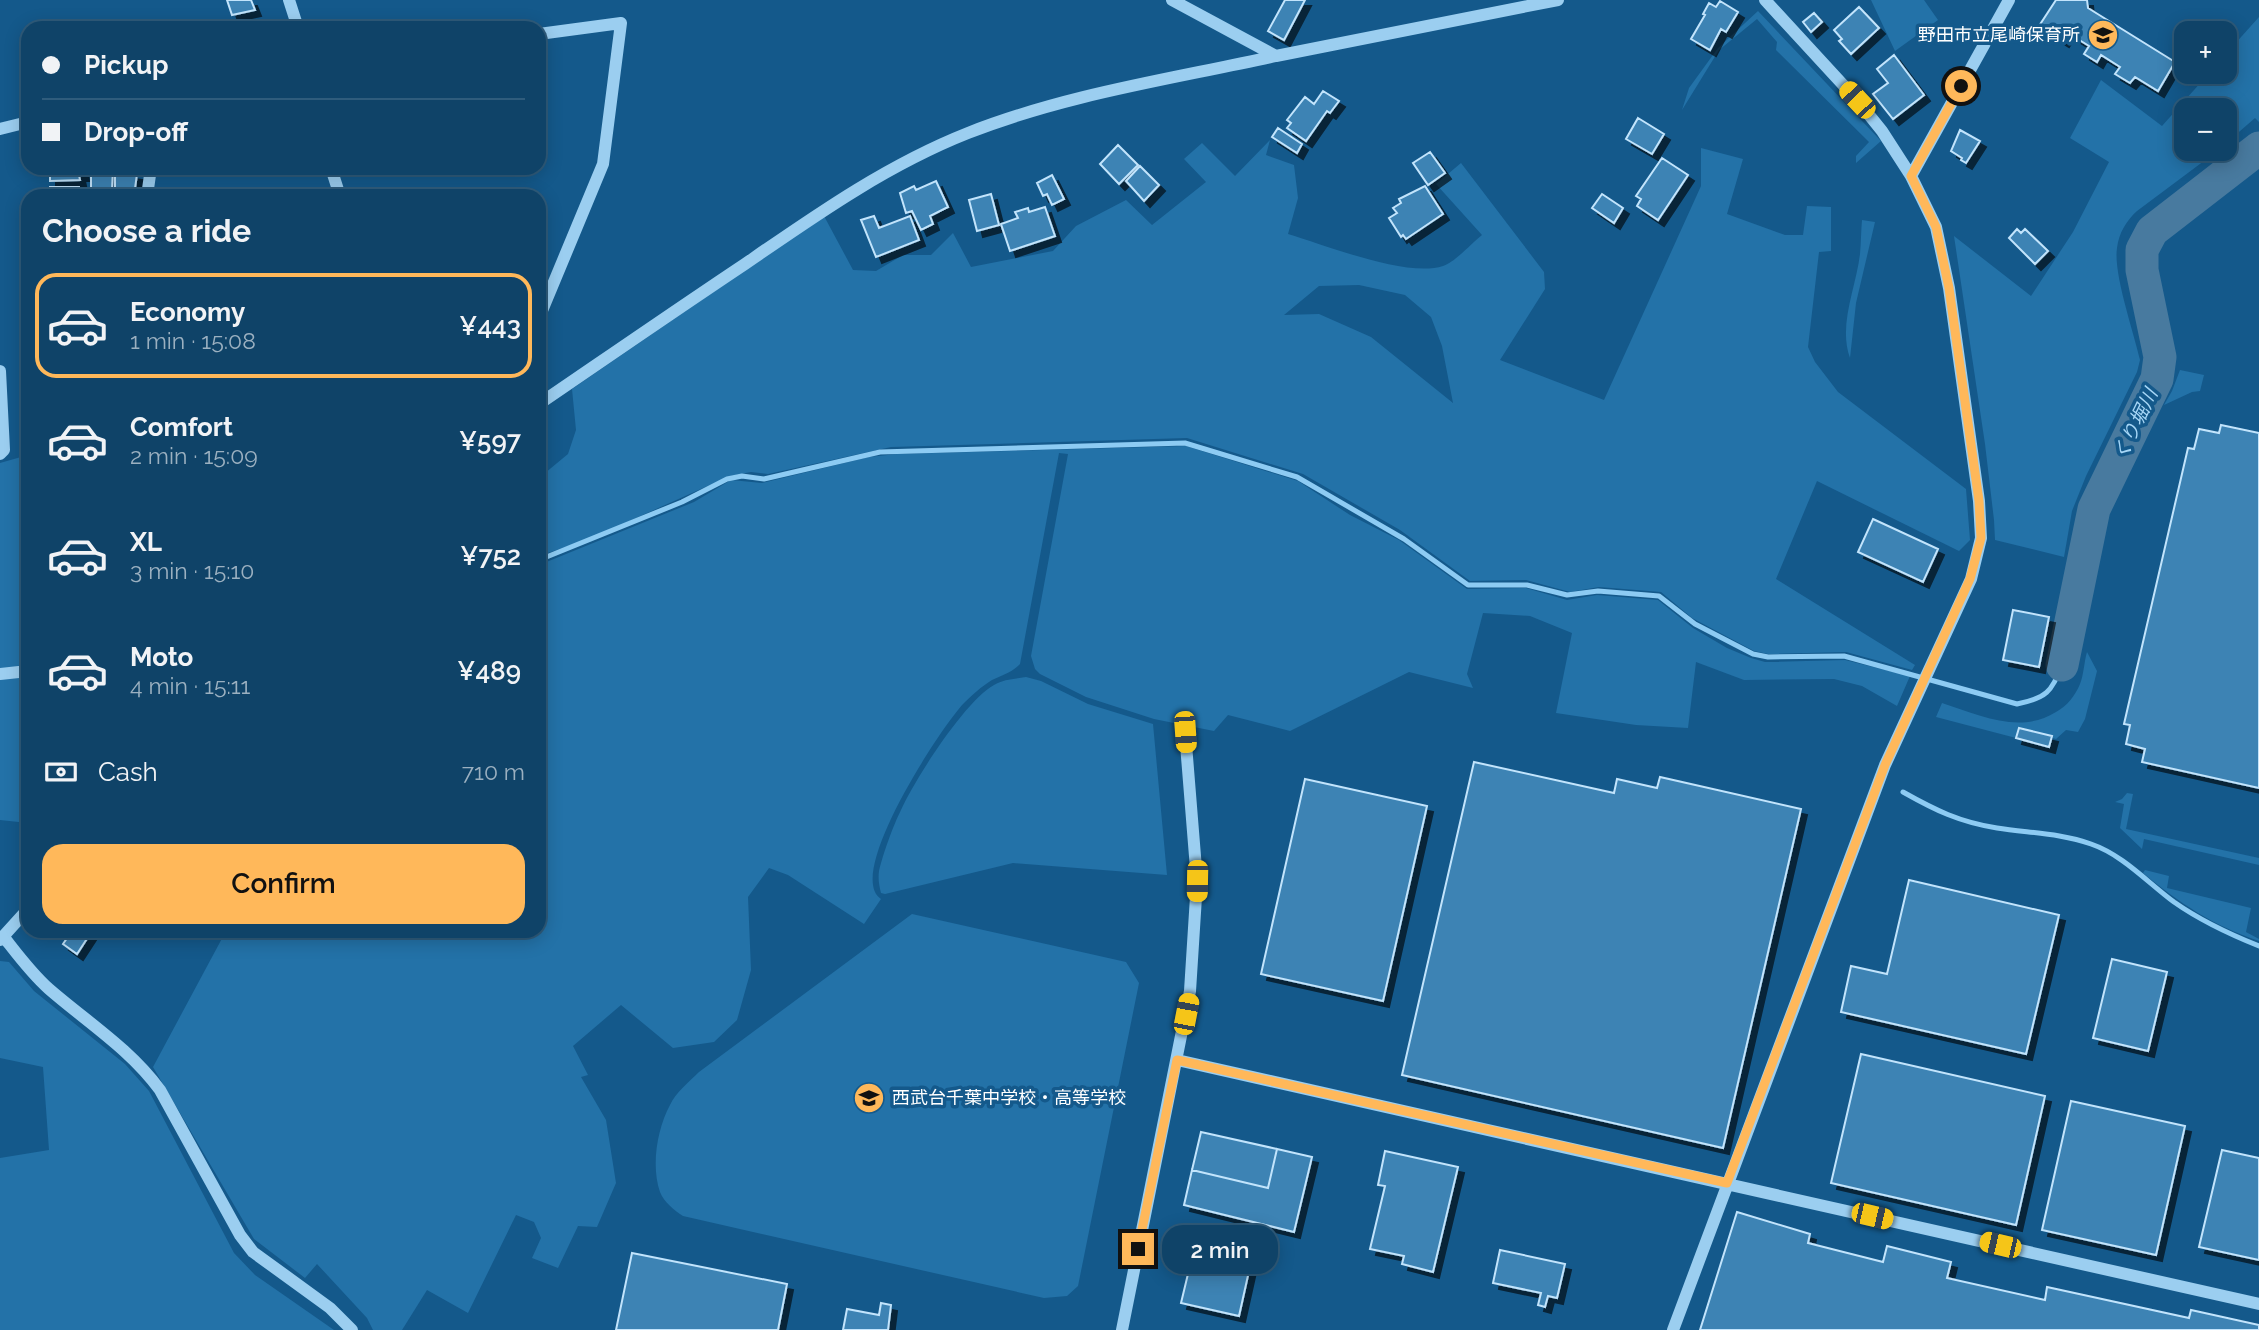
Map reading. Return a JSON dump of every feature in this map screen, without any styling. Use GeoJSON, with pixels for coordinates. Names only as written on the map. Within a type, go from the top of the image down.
{"type":"FeatureCollection","features":[{"type":"Feature","properties":{"kind":"street"},"geometry":{"type":"LineString","coordinates":[[289,0],[296,21]]}},
{"type":"Feature","properties":{"kind":"street"},"geometry":{"type":"LineString","coordinates":[[1172,0],[1276,56]]}},
{"type":"Feature","properties":{"kind":"street"},"geometry":{"type":"LineString","coordinates":[[546,399],[837,201],[914,158],[967,134],[1039,107],[1100,92],[1558,0]]}},
{"type":"Feature","properties":{"kind":"street"},"geometry":{"type":"LineString","coordinates":[[1673,1330],[1885,765],[1970,579],[1981,538],[1979,501],[1949,288],[1936,227],[1911,176],[1882,131],[1765,0]]}},
{"type":"Feature","properties":{"kind":"street"},"geometry":{"type":"LineString","coordinates":[[1911,176],[2009,0]]}},
{"type":"Feature","properties":{"kind":"street"},"geometry":{"type":"LineString","coordinates":[[546,33],[621,23],[603,164],[546,301]]}},
{"type":"Feature","properties":{"kind":"street"},"geometry":{"type":"LineString","coordinates":[[0,129],[21,124]]}},
{"type":"Feature","properties":{"kind":"street"},"geometry":{"type":"LineString","coordinates":[[0,371],[5,431],[4,450],[0,454]]}},
{"type":"Feature","properties":{"kind":"street"},"geometry":{"type":"LineString","coordinates":[[0,674],[21,672]]}},
{"type":"Feature","properties":{"kind":"street"},"geometry":{"type":"LineString","coordinates":[[1122,1330],[1190,991],[1197,881],[1185,732]]}},
{"type":"Feature","properties":{"kind":"street"},"geometry":{"type":"LineString","coordinates":[[21,917],[2,938],[48,989],[144,1069],[160,1090],[240,1236],[253,1252],[330,1308],[352,1330]]}},
{"type":"Feature","properties":{"kind":"street"},"geometry":{"type":"LineString","coordinates":[[1177,1060],[2259,1304]]}},
{"type":"Feature","properties":{"kind":"shaded area"},"geometry":{"type":"Polygon","coordinates":[[[1871,0],[1924,0],[1938,20],[1895,51],[1871,0]]]}},
{"type":"Feature","properties":{"kind":"shaded area"},"geometry":{"type":"Polygon","coordinates":[[[1758,11],[1881,141],[1856,163],[1856,156],[1869,142],[1776,50],[1777,42],[1757,19],[1719,50],[1682,110],[1689,88],[1718,48],[1758,11]]]}},
{"type":"Feature","properties":{"kind":"shaded area"},"geometry":{"type":"Polygon","coordinates":[[[2259,17],[2259,122],[2255,118],[2237,134],[2237,98],[2187,98],[2199,84],[2237,84],[2237,42],[2259,17]]]}},
{"type":"Feature","properties":{"kind":"shaded area"},"geometry":{"type":"Polygon","coordinates":[[[2101,80],[2162,126],[2174,112],[2174,161],[2204,161],[2137,211],[2126,223],[2119,237],[2118,272],[2140,360],[2137,372],[2086,476],[2072,511],[2064,557],[1995,540],[1985,444],[1954,236],[2031,296],[2073,232],[2109,162],[2070,138],[2101,80]]]}},
{"type":"Feature","properties":{"kind":"shaded area"},"geometry":{"type":"Polygon","coordinates":[[[1270,140],[1266,155],[1294,165],[1298,198],[1288,234],[1366,259],[1409,268],[1428,269],[1443,266],[1458,257],[1482,235],[1436,184],[1461,163],[1544,272],[1545,289],[1500,360],[1604,400],[1701,186],[1701,148],[1743,159],[1727,214],[1785,235],[1803,235],[1807,206],[1831,207],[1831,251],[1819,252],[1808,347],[1815,362],[1838,392],[1966,489],[1970,540],[1959,551],[1817,481],[1776,579],[1915,665],[1912,670],[1846,652],[1768,654],[1754,651],[1692,618],[1661,592],[1599,587],[1570,592],[1526,580],[1470,581],[1400,530],[1303,474],[1187,438],[891,447],[768,474],[751,472],[730,476],[589,539],[546,554],[546,472],[568,454],[576,430],[572,389],[824,216],[853,270],[876,271],[903,255],[931,255],[953,233],[971,267],[1053,251],[1076,226],[1126,200],[1152,225],[1206,182],[1184,159],[1202,143],[1235,176],[1270,140]],[[1359,285],[1319,286],[1284,315],[1319,314],[1371,337],[1453,403],[1442,346],[1431,317],[1405,295],[1359,285]]]}},
{"type":"Feature","properties":{"kind":"shaded area"},"geometry":{"type":"Polygon","coordinates":[[[1862,220],[1875,222],[1856,303],[1850,358],[1847,320],[1860,254],[1862,220]]]}},
{"type":"Feature","properties":{"kind":"shaded area"},"geometry":{"type":"Polygon","coordinates":[[[2180,370],[2204,375],[2200,391],[2164,405],[2172,391],[2180,370]]]}},
{"type":"Feature","properties":{"kind":"shaded area"},"geometry":{"type":"Polygon","coordinates":[[[1186,446],[1298,481],[1350,515],[1399,540],[1467,589],[1526,588],[1567,600],[1597,595],[1658,600],[1693,628],[1727,648],[1751,658],[1765,662],[1845,660],[1910,676],[1897,706],[1862,686],[1834,679],[1744,680],[1696,662],[1688,728],[1636,725],[1556,713],[1572,633],[1530,616],[1483,613],[1467,674],[1473,688],[1409,672],[1290,731],[1228,715],[1214,731],[1154,719],[1086,697],[1035,669],[1031,656],[1068,454],[1059,453],[1020,664],[988,682],[963,704],[917,770],[885,833],[875,862],[873,885],[881,899],[864,924],[788,875],[769,868],[748,897],[751,970],[737,1020],[714,1042],[673,1048],[621,1005],[573,1046],[588,1075],[581,1077],[606,1120],[616,1183],[597,1227],[578,1226],[558,1268],[532,1258],[541,1238],[534,1222],[516,1215],[468,1313],[427,1290],[402,1330],[373,1330],[367,1318],[317,1264],[305,1278],[254,1239],[153,1067],[222,938],[546,938],[546,562],[694,502],[731,480],[762,483],[869,457],[1186,446]]]}},
{"type":"Feature","properties":{"kind":"shaded area"},"geometry":{"type":"Polygon","coordinates":[[[21,457],[21,667],[0,670],[0,463],[21,457]]]}},
{"type":"Feature","properties":{"kind":"shaded area"},"geometry":{"type":"Polygon","coordinates":[[[2087,652],[2097,671],[2085,719],[2078,732],[2066,730],[2056,739],[2019,728],[2016,738],[1936,717],[1942,703],[1999,721],[2028,722],[2042,719],[2060,710],[2073,697],[2081,680],[2087,652]]]}},
{"type":"Feature","properties":{"kind":"shaded area"},"geometry":{"type":"Polygon","coordinates":[[[1026,677],[1041,681],[1088,704],[1153,724],[1167,875],[1013,863],[881,893],[879,871],[889,840],[908,796],[929,761],[956,723],[982,694],[1002,681],[1026,677]]]}},
{"type":"Feature","properties":{"kind":"shaded area"},"geometry":{"type":"Polygon","coordinates":[[[21,678],[21,822],[0,820],[0,679],[21,678]]]}},
{"type":"Feature","properties":{"kind":"shaded area"},"geometry":{"type":"Polygon","coordinates":[[[2127,793],[2133,794],[2126,829],[2259,858],[2259,865],[2144,839],[2142,849],[2120,828],[2124,804],[2115,802],[2127,793]]]}},
{"type":"Feature","properties":{"kind":"shaded area"},"geometry":{"type":"Polygon","coordinates":[[[2145,870],[2169,876],[2167,888],[2251,908],[2246,932],[2259,941],[2198,913],[2143,873],[2145,870]]]}},
{"type":"Feature","properties":{"kind":"shaded area"},"geometry":{"type":"Polygon","coordinates":[[[912,914],[1126,962],[1139,983],[1078,1286],[1067,1296],[1044,1298],[683,1216],[660,1192],[656,1171],[659,1136],[665,1115],[679,1091],[699,1072],[912,914]]]}},
{"type":"Feature","properties":{"kind":"shaded area"},"geometry":{"type":"Polygon","coordinates":[[[0,961],[9,962],[34,991],[125,1064],[149,1091],[234,1253],[255,1275],[334,1330],[0,1330],[0,1158],[49,1150],[43,1067],[0,1058],[0,961]]]}},
{"type":"Feature","properties":{"kind":"building"},"geometry":{"type":"Polygon","coordinates":[[[227,0],[251,0],[255,10],[232,15],[227,0]]]}},
{"type":"Feature","properties":{"kind":"building"},"geometry":{"type":"Polygon","coordinates":[[[1285,0],[1305,0],[1284,40],[1268,31],[1285,0]]]}},
{"type":"Feature","properties":{"kind":"building"},"geometry":{"type":"Polygon","coordinates":[[[2056,0],[2087,0],[2088,8],[2174,64],[2158,91],[2135,77],[2130,83],[2115,74],[2120,67],[2101,55],[2097,62],[2084,54],[2089,46],[2068,33],[2063,41],[2039,26],[2056,0]]]}},
{"type":"Feature","properties":{"kind":"building"},"geometry":{"type":"Polygon","coordinates":[[[1720,1],[1738,12],[1726,32],[1721,29],[1710,50],[1691,39],[1709,3],[1716,7],[1720,1]]]}},
{"type":"Feature","properties":{"kind":"building"},"geometry":{"type":"Polygon","coordinates":[[[1859,7],[1879,28],[1851,54],[1839,41],[1842,39],[1834,30],[1859,7]]]}},
{"type":"Feature","properties":{"kind":"building"},"geometry":{"type":"Polygon","coordinates":[[[1814,13],[1822,22],[1811,32],[1803,22],[1814,13]]]}},
{"type":"Feature","properties":{"kind":"building"},"geometry":{"type":"Polygon","coordinates":[[[1894,55],[1924,95],[1893,119],[1873,94],[1888,83],[1877,69],[1894,55]]]}},
{"type":"Feature","properties":{"kind":"building"},"geometry":{"type":"Polygon","coordinates":[[[1323,91],[1339,101],[1330,113],[1327,111],[1306,141],[1287,128],[1291,123],[1287,120],[1305,97],[1314,104],[1323,91]]]}},
{"type":"Feature","properties":{"kind":"building"},"geometry":{"type":"Polygon","coordinates":[[[1638,118],[1664,134],[1652,154],[1626,139],[1638,118]]]}},
{"type":"Feature","properties":{"kind":"building"},"geometry":{"type":"Polygon","coordinates":[[[1278,128],[1302,144],[1297,153],[1272,137],[1278,128]]]}},
{"type":"Feature","properties":{"kind":"building"},"geometry":{"type":"Polygon","coordinates":[[[1960,130],[1980,141],[1966,163],[1951,151],[1960,130]]]}},
{"type":"Feature","properties":{"kind":"building"},"geometry":{"type":"Polygon","coordinates":[[[1118,145],[1138,165],[1119,184],[1100,164],[1118,145]]]}},
{"type":"Feature","properties":{"kind":"building"},"geometry":{"type":"Polygon","coordinates":[[[1430,152],[1445,173],[1428,185],[1413,163],[1430,152]]]}},
{"type":"Feature","properties":{"kind":"building"},"geometry":{"type":"Polygon","coordinates":[[[1662,158],[1688,175],[1658,220],[1637,206],[1641,199],[1636,196],[1662,158]]]}},
{"type":"Feature","properties":{"kind":"building"},"geometry":{"type":"Polygon","coordinates":[[[1140,166],[1159,185],[1144,201],[1126,181],[1140,166]]]}},
{"type":"Feature","properties":{"kind":"building"},"geometry":{"type":"Polygon","coordinates":[[[50,175],[79,175],[80,180],[50,181],[50,175]]]}},
{"type":"Feature","properties":{"kind":"building"},"geometry":{"type":"Polygon","coordinates":[[[91,175],[113,175],[112,189],[91,189],[91,175]]]}},
{"type":"Feature","properties":{"kind":"building"},"geometry":{"type":"Polygon","coordinates":[[[115,175],[137,175],[135,189],[115,189],[115,175]]]}},
{"type":"Feature","properties":{"kind":"building"},"geometry":{"type":"Polygon","coordinates":[[[1052,175],[1064,199],[1052,205],[1047,194],[1043,196],[1037,183],[1052,175]]]}},
{"type":"Feature","properties":{"kind":"building"},"geometry":{"type":"Polygon","coordinates":[[[936,181],[948,207],[930,216],[933,224],[921,230],[912,211],[906,213],[900,193],[914,186],[916,190],[936,181]]]}},
{"type":"Feature","properties":{"kind":"building"},"geometry":{"type":"Polygon","coordinates":[[[1425,186],[1443,214],[1406,239],[1403,235],[1401,237],[1389,218],[1397,213],[1393,208],[1401,203],[1399,199],[1425,186]]]}},
{"type":"Feature","properties":{"kind":"building"},"geometry":{"type":"Polygon","coordinates":[[[50,187],[79,187],[79,189],[50,187]]]}},
{"type":"Feature","properties":{"kind":"building"},"geometry":{"type":"Polygon","coordinates":[[[991,194],[999,225],[977,231],[969,200],[991,194]]]}},
{"type":"Feature","properties":{"kind":"building"},"geometry":{"type":"Polygon","coordinates":[[[1602,194],[1623,208],[1614,223],[1592,208],[1602,194]]]}},
{"type":"Feature","properties":{"kind":"building"},"geometry":{"type":"Polygon","coordinates":[[[1045,207],[1055,236],[1010,251],[1001,224],[1018,218],[1015,212],[1028,208],[1029,212],[1045,207]]]}},
{"type":"Feature","properties":{"kind":"building"},"geometry":{"type":"Polygon","coordinates":[[[874,216],[879,228],[910,216],[919,240],[876,257],[861,220],[874,216]]]}},
{"type":"Feature","properties":{"kind":"building"},"geometry":{"type":"Polygon","coordinates":[[[2017,229],[2021,233],[2025,229],[2048,251],[2035,264],[2009,238],[2017,229]]]}},
{"type":"Feature","properties":{"kind":"building"},"geometry":{"type":"Polygon","coordinates":[[[2221,425],[2259,433],[2259,788],[2142,762],[2145,749],[2126,744],[2130,725],[2124,724],[2188,448],[2194,449],[2199,429],[2219,433],[2221,425]]]}},
{"type":"Feature","properties":{"kind":"building"},"geometry":{"type":"Polygon","coordinates":[[[1873,519],[1938,549],[1923,582],[1858,552],[1873,519]]]}},
{"type":"Feature","properties":{"kind":"building"},"geometry":{"type":"Polygon","coordinates":[[[2013,610],[2049,617],[2039,667],[2003,660],[2013,610]]]}},
{"type":"Feature","properties":{"kind":"building"},"geometry":{"type":"Polygon","coordinates":[[[2019,728],[2052,736],[2049,747],[2016,738],[2019,728]]]}},
{"type":"Feature","properties":{"kind":"building"},"geometry":{"type":"Polygon","coordinates":[[[1474,762],[1614,793],[1617,779],[1657,788],[1660,777],[1801,809],[1723,1148],[1402,1075],[1474,762]]]}},
{"type":"Feature","properties":{"kind":"building"},"geometry":{"type":"Polygon","coordinates":[[[1305,779],[1427,806],[1383,1001],[1261,974],[1305,779]]]}},
{"type":"Feature","properties":{"kind":"building"},"geometry":{"type":"Polygon","coordinates":[[[1909,880],[2059,915],[2026,1054],[1841,1012],[1851,966],[1887,974],[1909,880]]]}},
{"type":"Feature","properties":{"kind":"building"},"geometry":{"type":"Polygon","coordinates":[[[67,938],[87,938],[77,954],[63,944],[67,938]]]}},
{"type":"Feature","properties":{"kind":"building"},"geometry":{"type":"Polygon","coordinates":[[[2112,959],[2167,972],[2148,1051],[2093,1038],[2112,959]]]}},
{"type":"Feature","properties":{"kind":"building"},"geometry":{"type":"Polygon","coordinates":[[[1861,1054],[2045,1096],[2016,1225],[1831,1183],[1861,1054]]]}},
{"type":"Feature","properties":{"kind":"building"},"geometry":{"type":"Polygon","coordinates":[[[2071,1101],[2185,1126],[2156,1255],[2042,1230],[2071,1101]]]}},
{"type":"Feature","properties":{"kind":"building"},"geometry":{"type":"Polygon","coordinates":[[[1201,1132],[1277,1149],[1268,1188],[1192,1170],[1201,1132]]]}},
{"type":"Feature","properties":{"kind":"building"},"geometry":{"type":"Polygon","coordinates":[[[1277,1149],[1312,1157],[1294,1232],[1184,1205],[1192,1170],[1268,1188],[1277,1149]]]}},
{"type":"Feature","properties":{"kind":"building"},"geometry":{"type":"Polygon","coordinates":[[[2222,1150],[2259,1158],[2259,1260],[2199,1247],[2222,1150]]]}},
{"type":"Feature","properties":{"kind":"building"},"geometry":{"type":"Polygon","coordinates":[[[1385,1151],[1458,1167],[1433,1272],[1402,1264],[1404,1256],[1370,1249],[1385,1186],[1378,1185],[1385,1151]]]}},
{"type":"Feature","properties":{"kind":"building"},"geometry":{"type":"Polygon","coordinates":[[[1737,1212],[1810,1234],[1808,1243],[1883,1262],[1887,1246],[1951,1262],[1947,1278],[2045,1300],[2047,1287],[2189,1318],[2191,1310],[2259,1325],[2259,1330],[1700,1330],[1737,1212]]]}},
{"type":"Feature","properties":{"kind":"building"},"geometry":{"type":"Polygon","coordinates":[[[1194,1249],[1251,1262],[1239,1316],[1181,1303],[1194,1249]]]}},
{"type":"Feature","properties":{"kind":"building"},"geometry":{"type":"Polygon","coordinates":[[[1500,1250],[1565,1264],[1557,1298],[1548,1296],[1545,1307],[1538,1305],[1541,1293],[1493,1283],[1500,1250]]]}},
{"type":"Feature","properties":{"kind":"building"},"geometry":{"type":"Polygon","coordinates":[[[632,1253],[787,1284],[778,1330],[616,1330],[632,1253]]]}},
{"type":"Feature","properties":{"kind":"building"},"geometry":{"type":"Polygon","coordinates":[[[881,1303],[891,1305],[888,1330],[843,1330],[847,1309],[879,1315],[881,1303]]]}},
{"type":"Feature","properties":{"kind":"waterway","name":"くり堀川"},"geometry":{"type":"LineString","coordinates":[[2062,665],[2094,509],[2157,379],[2160,357],[2142,270],[2142,250],[2152,231],[2259,148]]}},
{"type":"Feature","properties":{"kind":"waterway"},"geometry":{"type":"LineString","coordinates":[[546,557],[682,502],[727,479],[742,476],[764,479],[880,452],[1185,443],[1297,477],[1404,539],[1468,585],[1527,585],[1567,595],[1598,591],[1659,596],[1695,624],[1753,654],[1768,657],[1844,656],[2017,704],[2047,692],[2055,682],[2062,665]]}},
{"type":"Feature","properties":{"kind":"waterway"},"geometry":{"type":"LineString","coordinates":[[1903,792],[1959,819],[1997,828],[2068,838],[2103,849],[2184,909],[2215,927],[2259,946]]}},
{"type":"Feature","properties":{"kind":"place","name":"野田市立尾崎保育所"},"geometry":{"type":"Point","coordinates":[2103,35]}},
{"type":"Feature","properties":{"kind":"place","name":"西武台千葉中学校・高等学校"},"geometry":{"type":"Point","coordinates":[869,1098]}},
{"type":"Feature","properties":{"kind":"route"},"geometry":{"type":"LineString","coordinates":[[1138,1249],[1177,1060],[1727,1183],[1885,765],[1970,579],[1981,538],[1979,501],[1949,288],[1936,227],[1911,176],[1961,86]]}}]}
